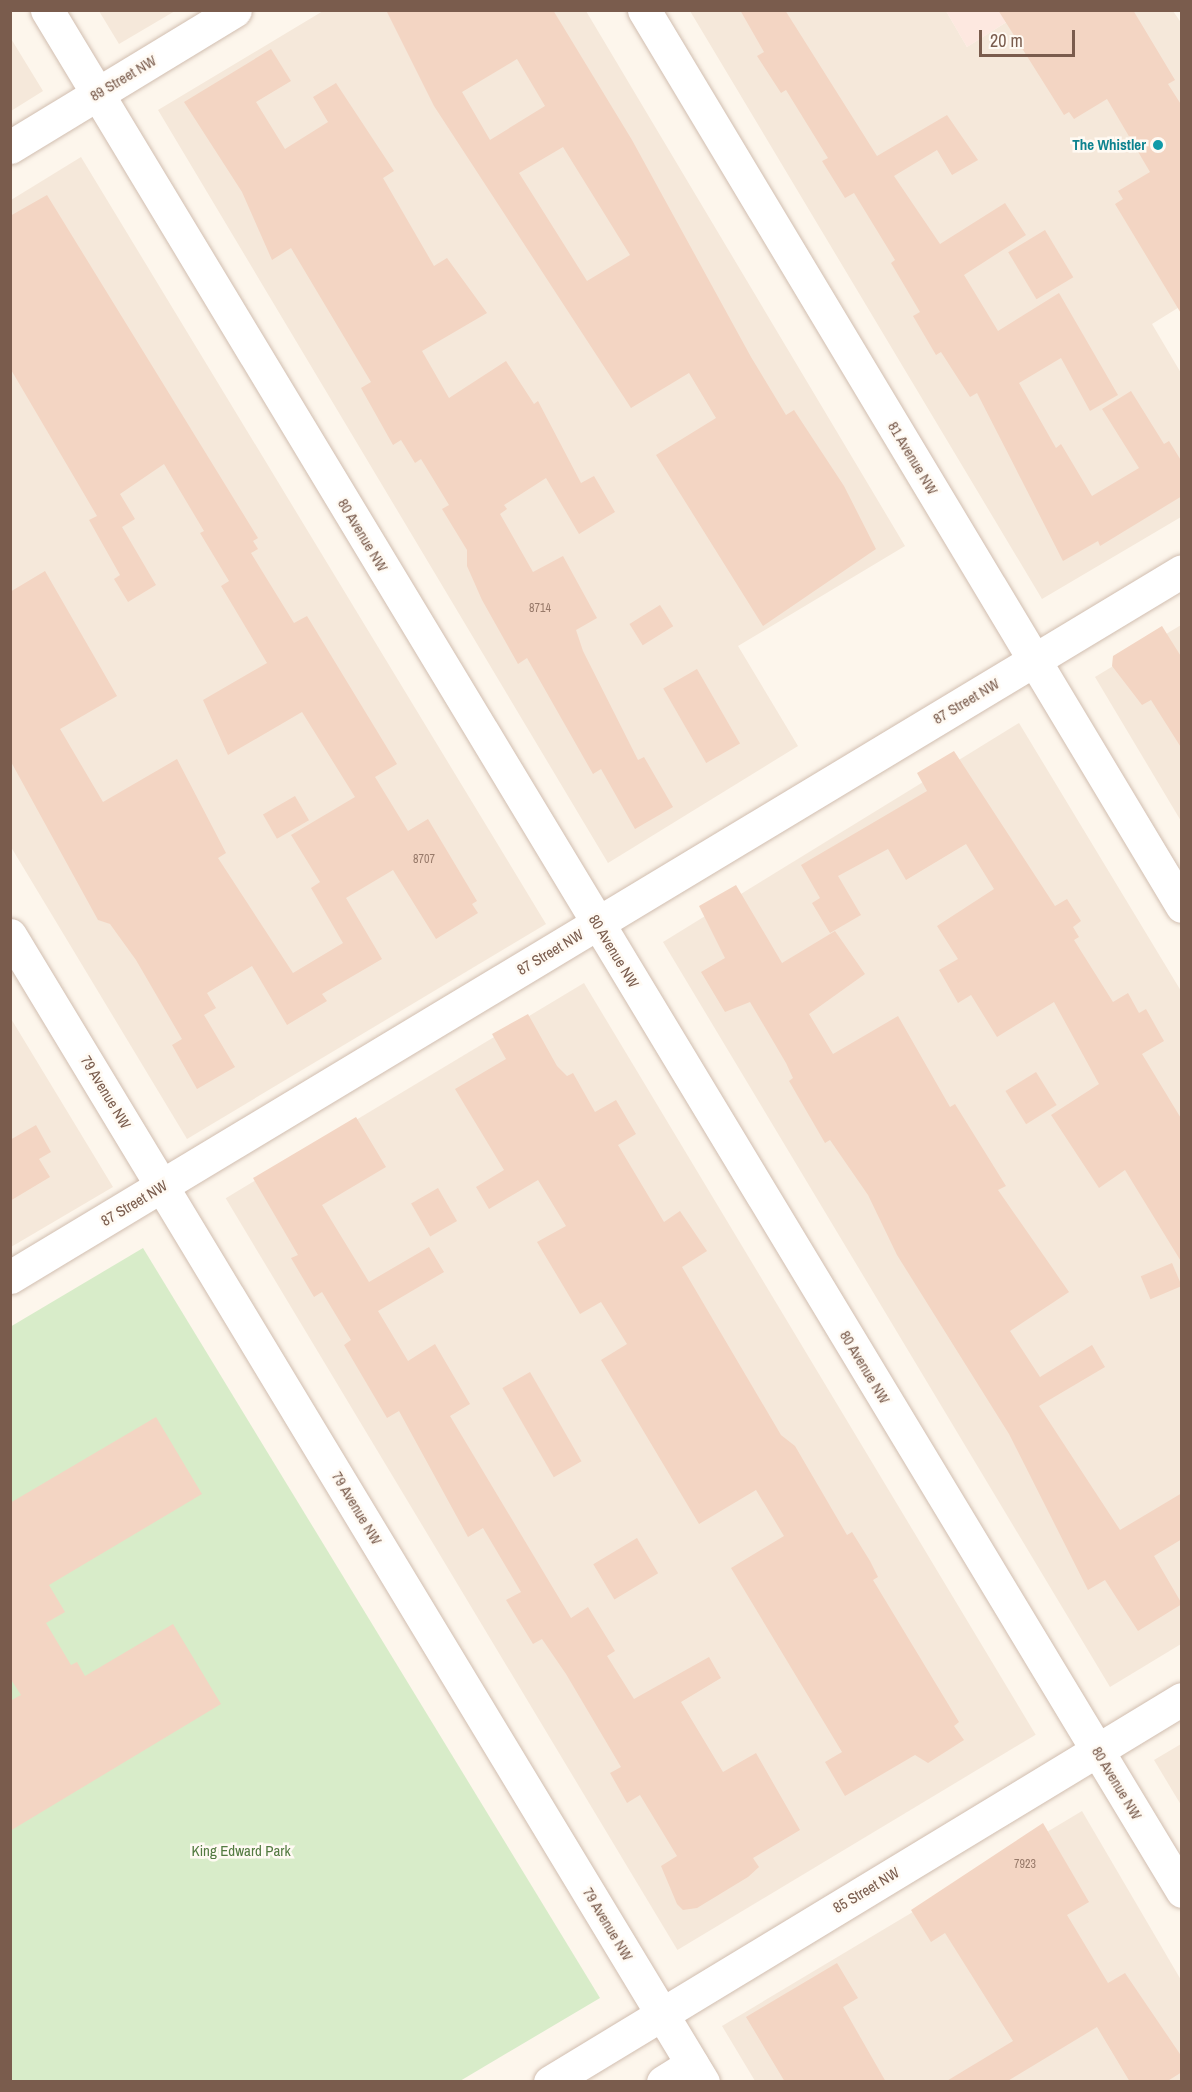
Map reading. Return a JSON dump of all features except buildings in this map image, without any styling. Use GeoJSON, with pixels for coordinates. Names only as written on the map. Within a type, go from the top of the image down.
{"type":"FeatureCollection","features":[{"type":"Feature","properties":{"kind":"street","name":"80 Avenue NW"},"geometry":{"type":"LineString","coordinates":[[46,10],[1182,1891]]}},
{"type":"Feature","properties":{"kind":"street","name":"89 Street NW"},"geometry":{"type":"LineString","coordinates":[[10,147],[235,10]]}},
{"type":"Feature","properties":{"kind":"street","name":"81 Avenue NW"},"geometry":{"type":"LineString","coordinates":[[644,10],[1182,906]]}},
{"type":"Feature","properties":{"kind":"street","name":"87 Street NW"},"geometry":{"type":"LineString","coordinates":[[10,1277],[1182,571]]}},
{"type":"Feature","properties":{"kind":"street","name":"79 Avenue NW"},"geometry":{"type":"LineString","coordinates":[[10,935],[698,2073]]}},
{"type":"Feature","properties":{"kind":"street","name":"85 Street NW"},"geometry":{"type":"LineString","coordinates":[[550,2082],[1182,1699]]}},
{"type":"Feature","properties":{"kind":"street"},"geometry":{"type":"LineString","coordinates":[[663,2082],[698,2073]]}},
{"type":"Feature","properties":{"kind":"shaded area"},"geometry":{"type":"Polygon","coordinates":[[[99,11],[175,11],[119,44],[99,11]]]}},
{"type":"Feature","properties":{"kind":"shaded area"},"geometry":{"type":"Polygon","coordinates":[[[323,11],[586,11],[905,546],[738,646],[798,746],[608,863],[158,110],[323,11]]]}},
{"type":"Feature","properties":{"kind":"shaded area"},"geometry":{"type":"Polygon","coordinates":[[[690,11],[946,11],[967,47],[1024,11],[1173,11],[1182,24],[1181,306],[1152,324],[1181,373],[1181,517],[1042,599],[690,11]]]}},
{"type":"Feature","properties":{"kind":"shaded area"},"geometry":{"type":"Polygon","coordinates":[[[946,11],[1024,11],[967,47],[946,11]]]}},
{"type":"Feature","properties":{"kind":"shaded area"},"geometry":{"type":"Polygon","coordinates":[[[10,37],[43,91],[11,111],[10,111],[10,37]]]}},
{"type":"Feature","properties":{"kind":"shaded area"},"geometry":{"type":"Polygon","coordinates":[[[81,157],[546,924],[187,1139],[11,847],[11,200],[81,157]]]}},
{"type":"Feature","properties":{"kind":"shaded area"},"geometry":{"type":"Polygon","coordinates":[[[1181,625],[1181,821],[1095,677],[1181,625]]]}},
{"type":"Feature","properties":{"kind":"shaded area"},"geometry":{"type":"Polygon","coordinates":[[[1019,723],[1181,991],[1181,1644],[1110,1687],[663,942],[1019,723]]]}},
{"type":"Feature","properties":{"kind":"shaded area"},"geometry":{"type":"Polygon","coordinates":[[[584,983],[1036,1735],[677,1950],[226,1198],[584,983]]]}},
{"type":"Feature","properties":{"kind":"shaded area"},"geometry":{"type":"Polygon","coordinates":[[[10,1017],[113,1187],[11,1247],[10,1247],[10,1017]]]}},
{"type":"Feature","properties":{"kind":"shaded area"},"geometry":{"type":"Polygon","coordinates":[[[1181,1744],[1181,1805],[1154,1760],[1181,1744]]]}},
{"type":"Feature","properties":{"kind":"shaded area"},"geometry":{"type":"Polygon","coordinates":[[[1082,1811],[1181,1980],[1181,2081],[755,2081],[722,2026],[1082,1811]]]}},
{"type":"Feature","properties":{"kind":"green space","name":"King Edward Park"},"geometry":{"type":"Polygon","coordinates":[[[143,1248],[600,1998],[460,2081],[11,2081],[10,1327],[143,1248]]]}},
{"type":"Feature","properties":{"kind":"place","name":"The Whistler"},"geometry":{"type":"Point","coordinates":[1158,145]}}]}
